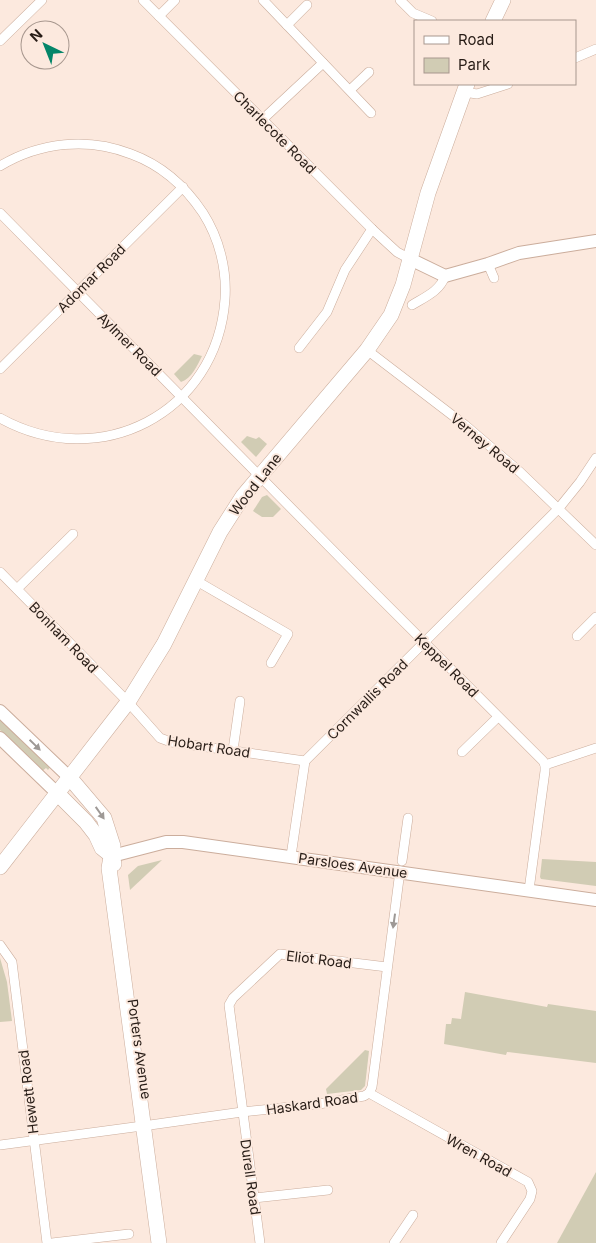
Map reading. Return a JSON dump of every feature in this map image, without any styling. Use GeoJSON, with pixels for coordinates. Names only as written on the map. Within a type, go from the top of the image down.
{"type":"FeatureCollection","features":[{"type":"Feature","properties":{"kind":"main road"},"geometry":{"type":"LineString","coordinates":[[493,20],[503,0]]}},
{"type":"Feature","properties":{"kind":"main road","name":"Wood Lane"},"geometry":{"type":"LineString","coordinates":[[0,867],[128,702],[164,644],[220,532],[244,496],[367,350],[391,315],[403,285],[428,193],[466,88]]}},
{"type":"Feature","properties":{"kind":"main road","name":"Porters Avenue"},"geometry":{"type":"LineString","coordinates":[[70,778],[104,818],[113,846],[109,868],[146,1125],[166,1243]]}},
{"type":"Feature","properties":{"kind":"main road"},"geometry":{"type":"LineString","coordinates":[[58,794],[86,822],[96,835],[102,848],[112,856]]}},
{"type":"Feature","properties":{"kind":"main road","name":"Porters Avenue"},"geometry":{"type":"LineString","coordinates":[[146,1125],[159,1243]]}},
{"type":"Feature","properties":{"kind":"street"},"geometry":{"type":"LineString","coordinates":[[0,41],[42,0]]}},
{"type":"Feature","properties":{"kind":"street","name":"Charlecote Road"},"geometry":{"type":"LineString","coordinates":[[143,0],[372,230],[396,252],[410,259]]}},
{"type":"Feature","properties":{"kind":"street"},"geometry":{"type":"LineString","coordinates":[[159,16],[175,0]]}},
{"type":"Feature","properties":{"kind":"street"},"geometry":{"type":"LineString","coordinates":[[263,0],[371,113]]}},
{"type":"Feature","properties":{"kind":"street"},"geometry":{"type":"LineString","coordinates":[[400,0],[413,13],[430,20]]}},
{"type":"Feature","properties":{"kind":"street"},"geometry":{"type":"LineString","coordinates":[[288,25],[307,5]]}},
{"type":"Feature","properties":{"kind":"street"},"geometry":{"type":"LineString","coordinates":[[576,58],[596,49]]}},
{"type":"Feature","properties":{"kind":"street"},"geometry":{"type":"LineString","coordinates":[[263,119],[323,63]]}},
{"type":"Feature","properties":{"kind":"street"},"geometry":{"type":"LineString","coordinates":[[350,90],[368,72]]}},
{"type":"Feature","properties":{"kind":"street"},"geometry":{"type":"LineString","coordinates":[[466,88],[477,94],[505,85]]}},
{"type":"Feature","properties":{"kind":"street"},"geometry":{"type":"LineString","coordinates":[[0,166],[34,150],[61,145],[87,144],[105,146],[139,157],[170,176],[196,202],[215,236],[224,273],[226,292],[222,321],[214,349],[206,366],[182,396],[168,408],[138,427],[121,433],[86,440],[68,440],[33,433],[0,418]]}},
{"type":"Feature","properties":{"kind":"street","name":"Adomar Road"},"geometry":{"type":"LineString","coordinates":[[0,369],[183,187]]}},
{"type":"Feature","properties":{"kind":"street","name":"Aylmer Road"},"geometry":{"type":"LineString","coordinates":[[0,214],[260,476]]}},
{"type":"Feature","properties":{"kind":"street"},"geometry":{"type":"LineString","coordinates":[[299,348],[327,312],[345,270],[372,230]]}},
{"type":"Feature","properties":{"kind":"street"},"geometry":{"type":"LineString","coordinates":[[410,259],[445,276],[519,253],[596,240]]}},
{"type":"Feature","properties":{"kind":"street"},"geometry":{"type":"LineString","coordinates":[[488,264],[494,278]]}},
{"type":"Feature","properties":{"kind":"street"},"geometry":{"type":"LineString","coordinates":[[412,305],[438,289],[445,276]]}},
{"type":"Feature","properties":{"kind":"street","name":"Verney Road"},"geometry":{"type":"LineString","coordinates":[[367,350],[472,431],[520,472],[596,545]]}},
{"type":"Feature","properties":{"kind":"street","name":"Cornwallis Road"},"geometry":{"type":"LineString","coordinates":[[305,761],[559,508],[596,458]]}},
{"type":"Feature","properties":{"kind":"street","name":"Keppel Road"},"geometry":{"type":"LineString","coordinates":[[260,476],[545,765]]}},
{"type":"Feature","properties":{"kind":"street"},"geometry":{"type":"LineString","coordinates":[[18,589],[73,534]]}},
{"type":"Feature","properties":{"kind":"street","name":"Bonham Road"},"geometry":{"type":"LineString","coordinates":[[0,572],[128,702]]}},
{"type":"Feature","properties":{"kind":"street"},"geometry":{"type":"LineString","coordinates":[[195,580],[288,634],[271,663]]}},
{"type":"Feature","properties":{"kind":"street"},"geometry":{"type":"LineString","coordinates":[[577,636],[596,617]]}},
{"type":"Feature","properties":{"kind":"street"},"geometry":{"type":"LineString","coordinates":[[233,750],[240,701]]}},
{"type":"Feature","properties":{"kind":"street","name":"Hobart Road"},"geometry":{"type":"LineString","coordinates":[[128,702],[160,738],[171,742],[305,761]]}},
{"type":"Feature","properties":{"kind":"street"},"geometry":{"type":"LineString","coordinates":[[0,711],[70,778]]}},
{"type":"Feature","properties":{"kind":"street"},"geometry":{"type":"LineString","coordinates":[[462,752],[498,717]]}},
{"type":"Feature","properties":{"kind":"street"},"geometry":{"type":"LineString","coordinates":[[0,738],[58,794]]}},
{"type":"Feature","properties":{"kind":"street"},"geometry":{"type":"LineString","coordinates":[[529,890],[545,765],[596,748]]}},
{"type":"Feature","properties":{"kind":"street"},"geometry":{"type":"LineString","coordinates":[[291,856],[305,761]]}},
{"type":"Feature","properties":{"kind":"street","name":"Haskard Road"},"geometry":{"type":"LineString","coordinates":[[0,1146],[242,1112],[318,1104],[364,1096],[369,1093],[372,1087],[408,818]]}},
{"type":"Feature","properties":{"kind":"street","name":"Parsloes Avenue"},"geometry":{"type":"LineString","coordinates":[[112,856],[166,842],[183,842],[291,856],[401,866],[529,890],[596,900]]}},
{"type":"Feature","properties":{"kind":"street","name":"Hewett Road"},"geometry":{"type":"LineString","coordinates":[[0,944],[12,962],[47,1243]]}},
{"type":"Feature","properties":{"kind":"street","name":"Eliot Road"},"geometry":{"type":"LineString","coordinates":[[242,1112],[229,1005],[234,998],[277,956],[283,953],[388,968]]}},
{"type":"Feature","properties":{"kind":"street","name":"Wren Road"},"geometry":{"type":"LineString","coordinates":[[369,1093],[528,1182],[532,1191],[530,1198],[502,1243]]}},
{"type":"Feature","properties":{"kind":"street","name":"Durell Road"},"geometry":{"type":"LineString","coordinates":[[242,1112],[260,1243]]}},
{"type":"Feature","properties":{"kind":"street"},"geometry":{"type":"LineString","coordinates":[[254,1198],[328,1190]]}},
{"type":"Feature","properties":{"kind":"street"},"geometry":{"type":"LineString","coordinates":[[396,1242],[413,1215]]}},
{"type":"Feature","properties":{"kind":"street"},"geometry":{"type":"LineString","coordinates":[[52,1243],[129,1234]]}},
{"type":"Feature","properties":{"kind":"green space"},"geometry":{"type":"Polygon","coordinates":[[[194,354],[202,356],[191,375],[181,382],[174,374],[194,354]]]}},
{"type":"Feature","properties":{"kind":"green space"},"geometry":{"type":"Polygon","coordinates":[[[247,436],[256,439],[259,437],[267,444],[256,457],[241,442],[247,436]]]}},
{"type":"Feature","properties":{"kind":"green space"},"geometry":{"type":"Polygon","coordinates":[[[267,495],[281,509],[273,517],[262,517],[253,511],[262,497],[267,495]]]}},
{"type":"Feature","properties":{"kind":"green space"},"geometry":{"type":"Polygon","coordinates":[[[0,714],[51,766],[48,770],[46,768],[41,772],[0,730],[0,714]]]}},
{"type":"Feature","properties":{"kind":"green space"},"geometry":{"type":"Polygon","coordinates":[[[542,859],[596,862],[596,886],[541,879],[542,859]]]}},
{"type":"Feature","properties":{"kind":"green space"},"geometry":{"type":"Polygon","coordinates":[[[162,860],[130,890],[128,875],[138,866],[162,860]]]}},
{"type":"Feature","properties":{"kind":"green space"},"geometry":{"type":"Polygon","coordinates":[[[0,958],[7,982],[12,1021],[0,1022],[0,958]]]}},
{"type":"Feature","properties":{"kind":"green space"},"geometry":{"type":"Polygon","coordinates":[[[465,992],[547,1007],[548,1004],[596,1011],[596,1063],[507,1052],[506,1055],[444,1044],[446,1024],[451,1024],[452,1018],[461,1019],[465,992]]]}},
{"type":"Feature","properties":{"kind":"green space"},"geometry":{"type":"Polygon","coordinates":[[[365,1050],[369,1051],[365,1086],[361,1090],[327,1094],[326,1089],[365,1050]]]}},
{"type":"Feature","properties":{"kind":"green space"},"geometry":{"type":"Polygon","coordinates":[[[596,1172],[596,1243],[557,1243],[596,1172]]]}}]}
